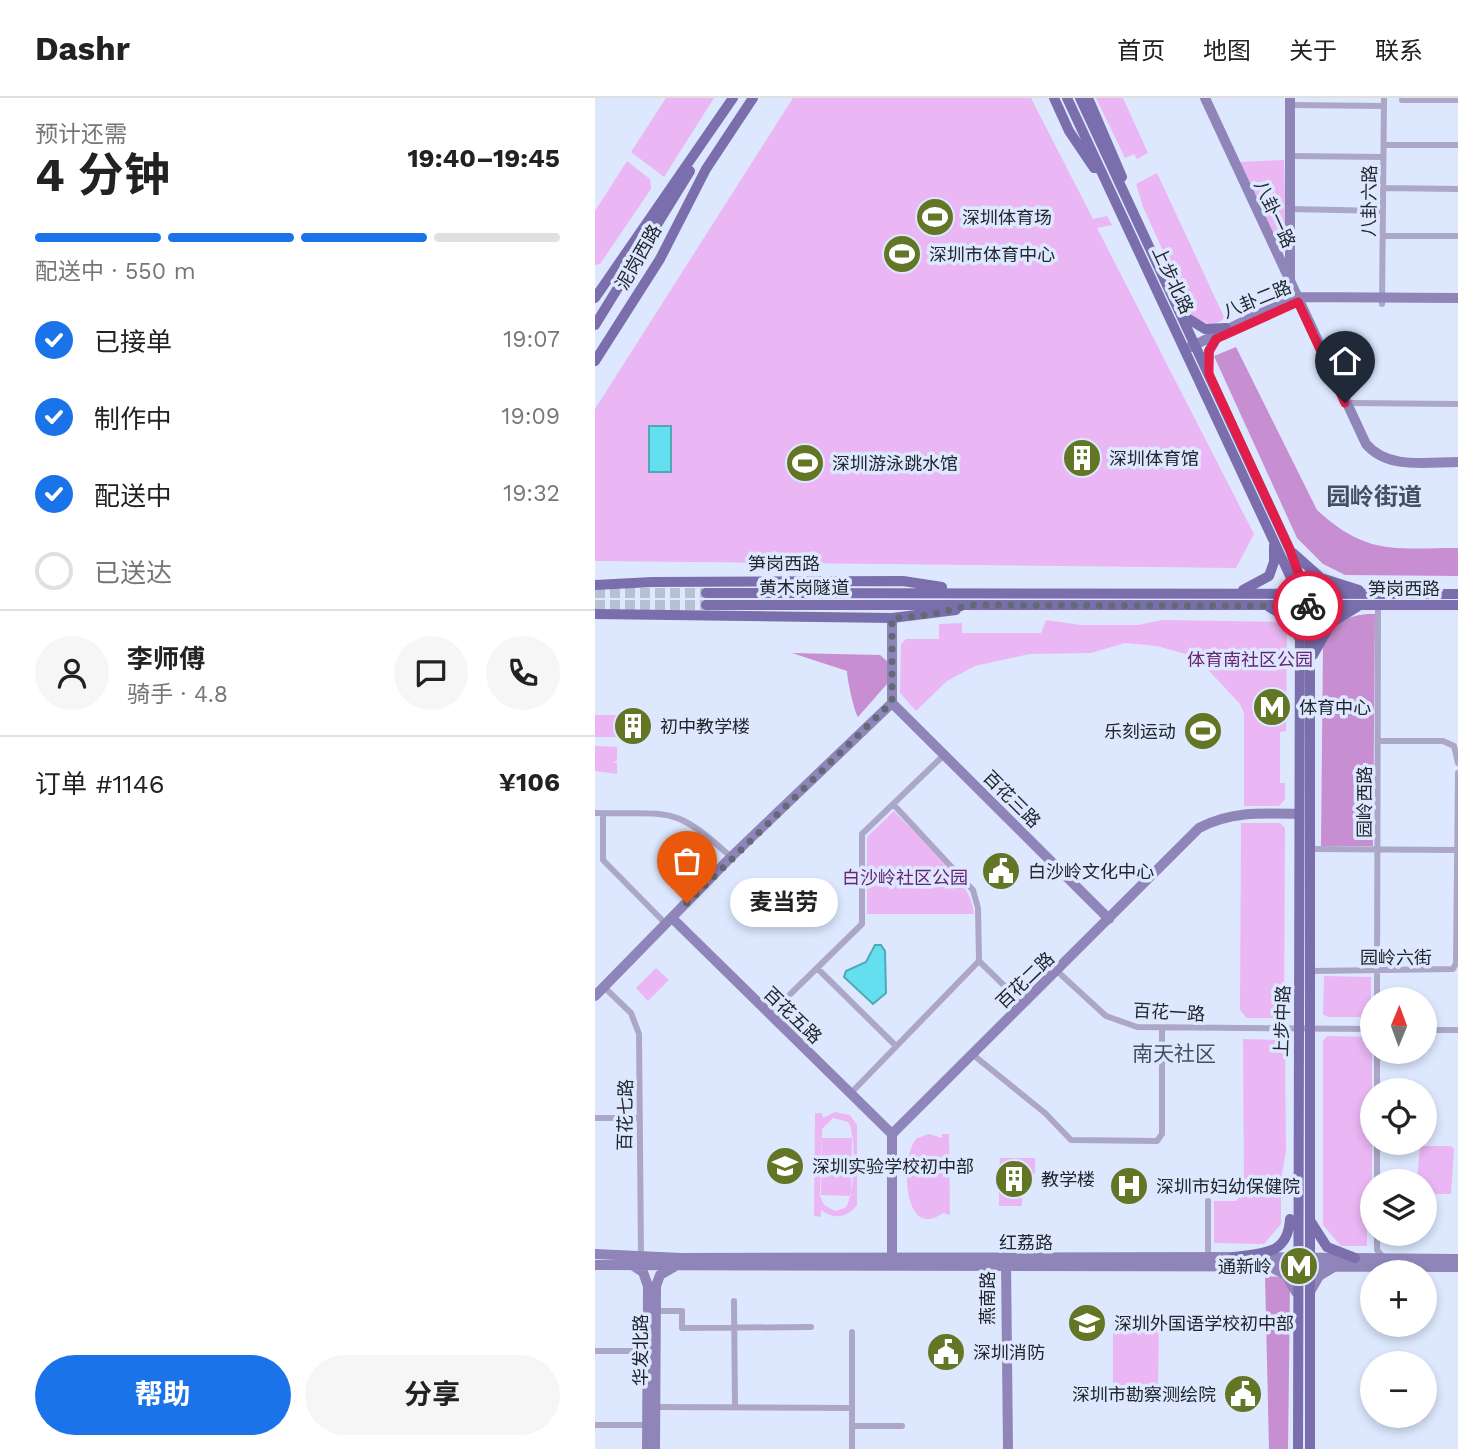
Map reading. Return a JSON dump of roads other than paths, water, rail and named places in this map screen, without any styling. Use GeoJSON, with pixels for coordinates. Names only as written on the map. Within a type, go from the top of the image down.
{"type":"FeatureCollection","features":[{"type":"Feature","properties":{"kind":"main road","name":"泥岗西路"},"geometry":{"type":"LineString","coordinates":[[595,298],[733,98]]}},
{"type":"Feature","properties":{"kind":"main road"},"geometry":{"type":"LineString","coordinates":[[1053,98],[1069,131],[1101,176]]}},
{"type":"Feature","properties":{"kind":"main road","name":"上步北路"},"geometry":{"type":"LineString","coordinates":[[1067,98],[1101,176],[1209,374],[1290,550],[1303,593]]}},
{"type":"Feature","properties":{"kind":"main road","name":"上步北路"},"geometry":{"type":"LineString","coordinates":[[1080,98],[1180,313],[1273,540],[1303,593]]}},
{"type":"Feature","properties":{"kind":"main road"},"geometry":{"type":"LineString","coordinates":[[1089,98],[1134,217]]}},
{"type":"Feature","properties":{"kind":"main road","name":"泥岗西路"},"geometry":{"type":"LineString","coordinates":[[595,335],[684,196],[706,169],[752,99]]}},
{"type":"Feature","properties":{"kind":"main road","name":"泥岗西路"},"geometry":{"type":"LineString","coordinates":[[595,325],[684,185],[700,149]]}},
{"type":"Feature","properties":{"kind":"main road","name":"泥岗西路"},"geometry":{"type":"LineString","coordinates":[[595,361],[660,258],[706,169]]}},
{"type":"Feature","properties":{"kind":"main road"},"geometry":{"type":"LineString","coordinates":[[1180,313],[1202,328],[1226,328]]}},
{"type":"Feature","properties":{"kind":"main road"},"geometry":{"type":"LineString","coordinates":[[1209,374],[1209,351],[1216,339]]}},
{"type":"Feature","properties":{"kind":"main road"},"geometry":{"type":"LineString","coordinates":[[1239,592],[1269,576],[1274,562],[1273,540]]}},
{"type":"Feature","properties":{"kind":"main road"},"geometry":{"type":"LineString","coordinates":[[1290,550],[1321,578],[1372,593]]}},
{"type":"Feature","properties":{"kind":"main road","name":"笋岗西路"},"geometry":{"type":"LineString","coordinates":[[595,585],[662,581],[903,581],[973,591]]}},
{"type":"Feature","properties":{"kind":"main road","name":"笋岗西路"},"geometry":{"type":"LineString","coordinates":[[902,593],[973,591],[1458,594]]}},
{"type":"Feature","properties":{"kind":"main road"},"geometry":{"type":"LineString","coordinates":[[1170,592],[1171,605]]}},
{"type":"Feature","properties":{"kind":"main road","name":"黄木岗隧道"},"geometry":{"type":"LineString","coordinates":[[706,593],[902,593]]}},
{"type":"Feature","properties":{"kind":"main road","name":"上步中路"},"geometry":{"type":"LineString","coordinates":[[1303,593],[1310,664],[1312,849],[1310,1449]]}},
{"type":"Feature","properties":{"kind":"main road"},"geometry":{"type":"LineString","coordinates":[[1310,664],[1318,642],[1331,623],[1358,605],[1354,593]]}},
{"type":"Feature","properties":{"kind":"main road","name":"黄木岗隧道"},"geometry":{"type":"LineString","coordinates":[[706,605],[902,605]]}},
{"type":"Feature","properties":{"kind":"main road","name":"笋岗西路"},"geometry":{"type":"LineString","coordinates":[[902,605],[1458,605]]}},
{"type":"Feature","properties":{"kind":"main road","name":"笋岗西路"},"geometry":{"type":"LineString","coordinates":[[595,614],[892,618],[949,611],[972,605]]}},
{"type":"Feature","properties":{"kind":"main road"},"geometry":{"type":"LineString","coordinates":[[1255,605],[1269,607],[1288,618],[1296,630],[1300,646]]}},
{"type":"Feature","properties":{"kind":"main road","name":"上步中路"},"geometry":{"type":"LineString","coordinates":[[1298,1449],[1297,1179],[1310,1029],[1298,814],[1300,646],[1305,606]]}},
{"type":"Feature","properties":{"kind":"main road"},"geometry":{"type":"LineString","coordinates":[[1234,1257],[1265,1252],[1284,1242],[1289,1234],[1291,1200],[1297,1179]]}},
{"type":"Feature","properties":{"kind":"main road"},"geometry":{"type":"LineString","coordinates":[[1310,1216],[1323,1244],[1352,1262]]}},
{"type":"Feature","properties":{"kind":"street","name":"八卦一路"},"geometry":{"type":"LineString","coordinates":[[1205,98],[1366,444],[1378,456],[1394,461],[1458,462]]}},
{"type":"Feature","properties":{"kind":"street"},"geometry":{"type":"LineString","coordinates":[[1402,100],[1458,100]]}},
{"type":"Feature","properties":{"kind":"street"},"geometry":{"type":"LineString","coordinates":[[1290,284],[1290,101],[1384,102]]}},
{"type":"Feature","properties":{"kind":"street","name":"八卦六路"},"geometry":{"type":"LineString","coordinates":[[1382,301],[1384,102]]}},
{"type":"Feature","properties":{"kind":"street"},"geometry":{"type":"LineString","coordinates":[[1384,145],[1458,145]]}},
{"type":"Feature","properties":{"kind":"street"},"geometry":{"type":"LineString","coordinates":[[1290,156],[1383,157]]}},
{"type":"Feature","properties":{"kind":"street"},"geometry":{"type":"LineString","coordinates":[[1383,188],[1458,189]]}},
{"type":"Feature","properties":{"kind":"street"},"geometry":{"type":"LineString","coordinates":[[1290,209],[1383,211]]}},
{"type":"Feature","properties":{"kind":"street"},"geometry":{"type":"LineString","coordinates":[[1383,236],[1458,236]]}},
{"type":"Feature","properties":{"kind":"street"},"geometry":{"type":"LineString","coordinates":[[1271,244],[1282,245],[1290,239]]}},
{"type":"Feature","properties":{"kind":"street","name":"八卦二路"},"geometry":{"type":"LineString","coordinates":[[1382,301],[1458,298]]}},
{"type":"Feature","properties":{"kind":"street","name":"八卦二路"},"geometry":{"type":"LineString","coordinates":[[1192,346],[1226,328],[1297,299],[1458,304]]}},
{"type":"Feature","properties":{"kind":"street","name":"八卦二路"},"geometry":{"type":"LineString","coordinates":[[1192,346],[1216,339],[1297,299]]}},
{"type":"Feature","properties":{"kind":"street"},"geometry":{"type":"LineString","coordinates":[[1345,403],[1458,404]]}},
{"type":"Feature","properties":{"kind":"street","name":"园岭西路"},"geometry":{"type":"LineString","coordinates":[[1377,987],[1378,605]]}},
{"type":"Feature","properties":{"kind":"street"},"geometry":{"type":"LineString","coordinates":[[595,996],[731,857],[892,702],[892,618]]}},
{"type":"Feature","properties":{"kind":"street","name":"百花三路"},"geometry":{"type":"LineString","coordinates":[[892,702],[1109,919]]}},
{"type":"Feature","properties":{"kind":"street"},"geometry":{"type":"LineString","coordinates":[[1378,741],[1443,741],[1454,746],[1458,763]]}},
{"type":"Feature","properties":{"kind":"street"},"geometry":{"type":"LineString","coordinates":[[770,1014],[862,924],[862,834],[944,755]]}},
{"type":"Feature","properties":{"kind":"street","name":"园岭六街"},"geometry":{"type":"LineString","coordinates":[[1311,971],[1453,969],[1457,935],[1458,773]]}},
{"type":"Feature","properties":{"kind":"street"},"geometry":{"type":"LineString","coordinates":[[893,804],[973,890],[978,908],[979,961],[1023,1004]]}},
{"type":"Feature","properties":{"kind":"street"},"geometry":{"type":"LineString","coordinates":[[595,813],[654,811],[674,815],[694,824],[731,857]]}},
{"type":"Feature","properties":{"kind":"street"},"geometry":{"type":"LineString","coordinates":[[603,813],[603,860],[669,921]]}},
{"type":"Feature","properties":{"kind":"street","name":"百花二路"},"geometry":{"type":"LineString","coordinates":[[892,1134],[1199,828],[1214,820],[1244,814],[1298,814]]}},
{"type":"Feature","properties":{"kind":"street"},"geometry":{"type":"LineString","coordinates":[[1312,849],[1456,850]]}},
{"type":"Feature","properties":{"kind":"street","name":"百花五路"},"geometry":{"type":"LineString","coordinates":[[669,921],[770,1014],[892,1134]]}},
{"type":"Feature","properties":{"kind":"street"},"geometry":{"type":"LineString","coordinates":[[851,1093],[979,961]]}},
{"type":"Feature","properties":{"kind":"street"},"geometry":{"type":"LineString","coordinates":[[817,968],[896,1046]]}},
{"type":"Feature","properties":{"kind":"street","name":"百花一路"},"geometry":{"type":"LineString","coordinates":[[1057,971],[1106,1016],[1137,1027],[1360,1029]]}},
{"type":"Feature","properties":{"kind":"street","name":"百花七路"},"geometry":{"type":"LineString","coordinates":[[604,987],[631,1013],[638,1028],[641,1256]]}},
{"type":"Feature","properties":{"kind":"street"},"geometry":{"type":"LineString","coordinates":[[972,1054],[1045,1113],[1071,1140],[1157,1141],[1162,1134],[1162,1028]]}},
{"type":"Feature","properties":{"kind":"street"},"geometry":{"type":"LineString","coordinates":[[1437,1030],[1458,1030]]}},
{"type":"Feature","properties":{"kind":"street"},"geometry":{"type":"LineString","coordinates":[[595,1118],[638,1118]]}},
{"type":"Feature","properties":{"kind":"street"},"geometry":{"type":"LineString","coordinates":[[892,1134],[892,1261]]}},
{"type":"Feature","properties":{"kind":"street"},"geometry":{"type":"LineString","coordinates":[[1207,1257],[1208,1201]]}},
{"type":"Feature","properties":{"kind":"street"},"geometry":{"type":"LineString","coordinates":[[1377,1246],[1384,1258]]}},
{"type":"Feature","properties":{"kind":"street","name":"红荔路"},"geometry":{"type":"LineString","coordinates":[[595,1254],[892,1261],[1264,1265],[1296,1261]]}},
{"type":"Feature","properties":{"kind":"street","name":"红荔路"},"geometry":{"type":"LineString","coordinates":[[1005,1262],[1234,1257],[1458,1267]]}},
{"type":"Feature","properties":{"kind":"street","name":"红荔路"},"geometry":{"type":"LineString","coordinates":[[1352,1262],[1384,1258],[1458,1259]]}},
{"type":"Feature","properties":{"kind":"street","name":"红荔路"},"geometry":{"type":"LineString","coordinates":[[595,1265],[681,1266],[892,1261]]}},
{"type":"Feature","properties":{"kind":"street","name":"燕南路"},"geometry":{"type":"LineString","coordinates":[[1005,1262],[1005,1449]]}},
{"type":"Feature","properties":{"kind":"street"},"geometry":{"type":"LineString","coordinates":[[1310,1292],[1313,1282],[1326,1270],[1352,1262]]}},
{"type":"Feature","properties":{"kind":"street","name":"华发北路"},"geometry":{"type":"LineString","coordinates":[[631,1265],[642,1271],[647,1281],[647,1449]]}},
{"type":"Feature","properties":{"kind":"street"},"geometry":{"type":"LineString","coordinates":[[1264,1265],[1286,1275],[1296,1292]]}},
{"type":"Feature","properties":{"kind":"street","name":"华发北路"},"geometry":{"type":"LineString","coordinates":[[655,1449],[658,1278],[667,1269],[681,1266]]}},
{"type":"Feature","properties":{"kind":"street"},"geometry":{"type":"LineString","coordinates":[[734,1301],[735,1407]]}},
{"type":"Feature","properties":{"kind":"street"},"geometry":{"type":"LineString","coordinates":[[656,1311],[682,1311],[682,1328],[811,1327]]}},
{"type":"Feature","properties":{"kind":"street"},"geometry":{"type":"LineString","coordinates":[[852,1332],[852,1449]]}},
{"type":"Feature","properties":{"kind":"street"},"geometry":{"type":"LineString","coordinates":[[595,1351],[647,1351]]}},
{"type":"Feature","properties":{"kind":"street"},"geometry":{"type":"LineString","coordinates":[[655,1407],[852,1408]]}},
{"type":"Feature","properties":{"kind":"street"},"geometry":{"type":"LineString","coordinates":[[595,1425],[647,1425]]}},
{"type":"Feature","properties":{"kind":"street"},"geometry":{"type":"LineString","coordinates":[[852,1426],[902,1426]]}},
{"type":"Feature","properties":{"kind":"water"},"geometry":{"type":"Polygon","coordinates":[[[649,426],[671,426],[671,472],[649,472],[649,426]]]}},
{"type":"Feature","properties":{"kind":"water"},"geometry":{"type":"Polygon","coordinates":[[[875,945],[881,945],[885,951],[886,993],[873,1004],[844,977],[846,971],[866,962],[875,945]]]}},
{"type":"Feature","properties":{"kind":"tunnel"},"geometry":{"type":"LineString","coordinates":[[595,593],[706,593]]}},
{"type":"Feature","properties":{"kind":"tunnel"},"geometry":{"type":"LineString","coordinates":[[595,605],[706,605]]}},
{"type":"Feature","properties":{"kind":"place","name":"深圳体育场"},"geometry":{"type":"Point","coordinates":[935,217]}},
{"type":"Feature","properties":{"kind":"place","name":"深圳市体育中心"},"geometry":{"type":"Point","coordinates":[902,254]}},
{"type":"Feature","properties":{"kind":"place","name":"深圳体育馆"},"geometry":{"type":"Point","coordinates":[1082,458]}},
{"type":"Feature","properties":{"kind":"place","name":"深圳游泳跳水馆"},"geometry":{"type":"Point","coordinates":[805,463]}},
{"type":"Feature","properties":{"kind":"place","name":"体育中心"},"geometry":{"type":"Point","coordinates":[1272,707]}},
{"type":"Feature","properties":{"kind":"place","name":"初中教学楼"},"geometry":{"type":"Point","coordinates":[633,726]}},
{"type":"Feature","properties":{"kind":"place","name":"乐刻运动"},"geometry":{"type":"Point","coordinates":[1203,731]}},
{"type":"Feature","properties":{"kind":"place","name":"白沙岭文化中心"},"geometry":{"type":"Point","coordinates":[1001,871]}},
{"type":"Feature","properties":{"kind":"place","name":"麦当劳"},"geometry":{"type":"Point","coordinates":[687,903]}},
{"type":"Feature","properties":{"kind":"place","name":"深圳实验学校初中部"},"geometry":{"type":"Point","coordinates":[785,1166]}},
{"type":"Feature","properties":{"kind":"place","name":"教学楼"},"geometry":{"type":"Point","coordinates":[1014,1179]}},
{"type":"Feature","properties":{"kind":"place","name":"深圳市妇幼保健院"},"geometry":{"type":"Point","coordinates":[1129,1186]}},
{"type":"Feature","properties":{"kind":"place","name":"通新岭"},"geometry":{"type":"Point","coordinates":[1299,1266]}},
{"type":"Feature","properties":{"kind":"place","name":"深圳外国语学校初中部"},"geometry":{"type":"Point","coordinates":[1087,1323]}},
{"type":"Feature","properties":{"kind":"place","name":"深圳消防"},"geometry":{"type":"Point","coordinates":[946,1352]}},
{"type":"Feature","properties":{"kind":"place","name":"深圳市勘察测绘院"},"geometry":{"type":"Point","coordinates":[1243,1394]}},
{"type":"Feature","properties":{"kind":"district","name":"园岭街道"},"geometry":{"type":"Point","coordinates":[1374,497]}},
{"type":"Feature","properties":{"kind":"district","name":"南天社区"},"geometry":{"type":"Point","coordinates":[1174,1053]}},
{"type":"Feature","properties":{"kind":"park label","name":"体育南社区公园"},"geometry":{"type":"Point","coordinates":[1250,659]}},
{"type":"Feature","properties":{"kind":"park label","name":"白沙岭社区公园"},"geometry":{"type":"Point","coordinates":[905,877]}}]}
